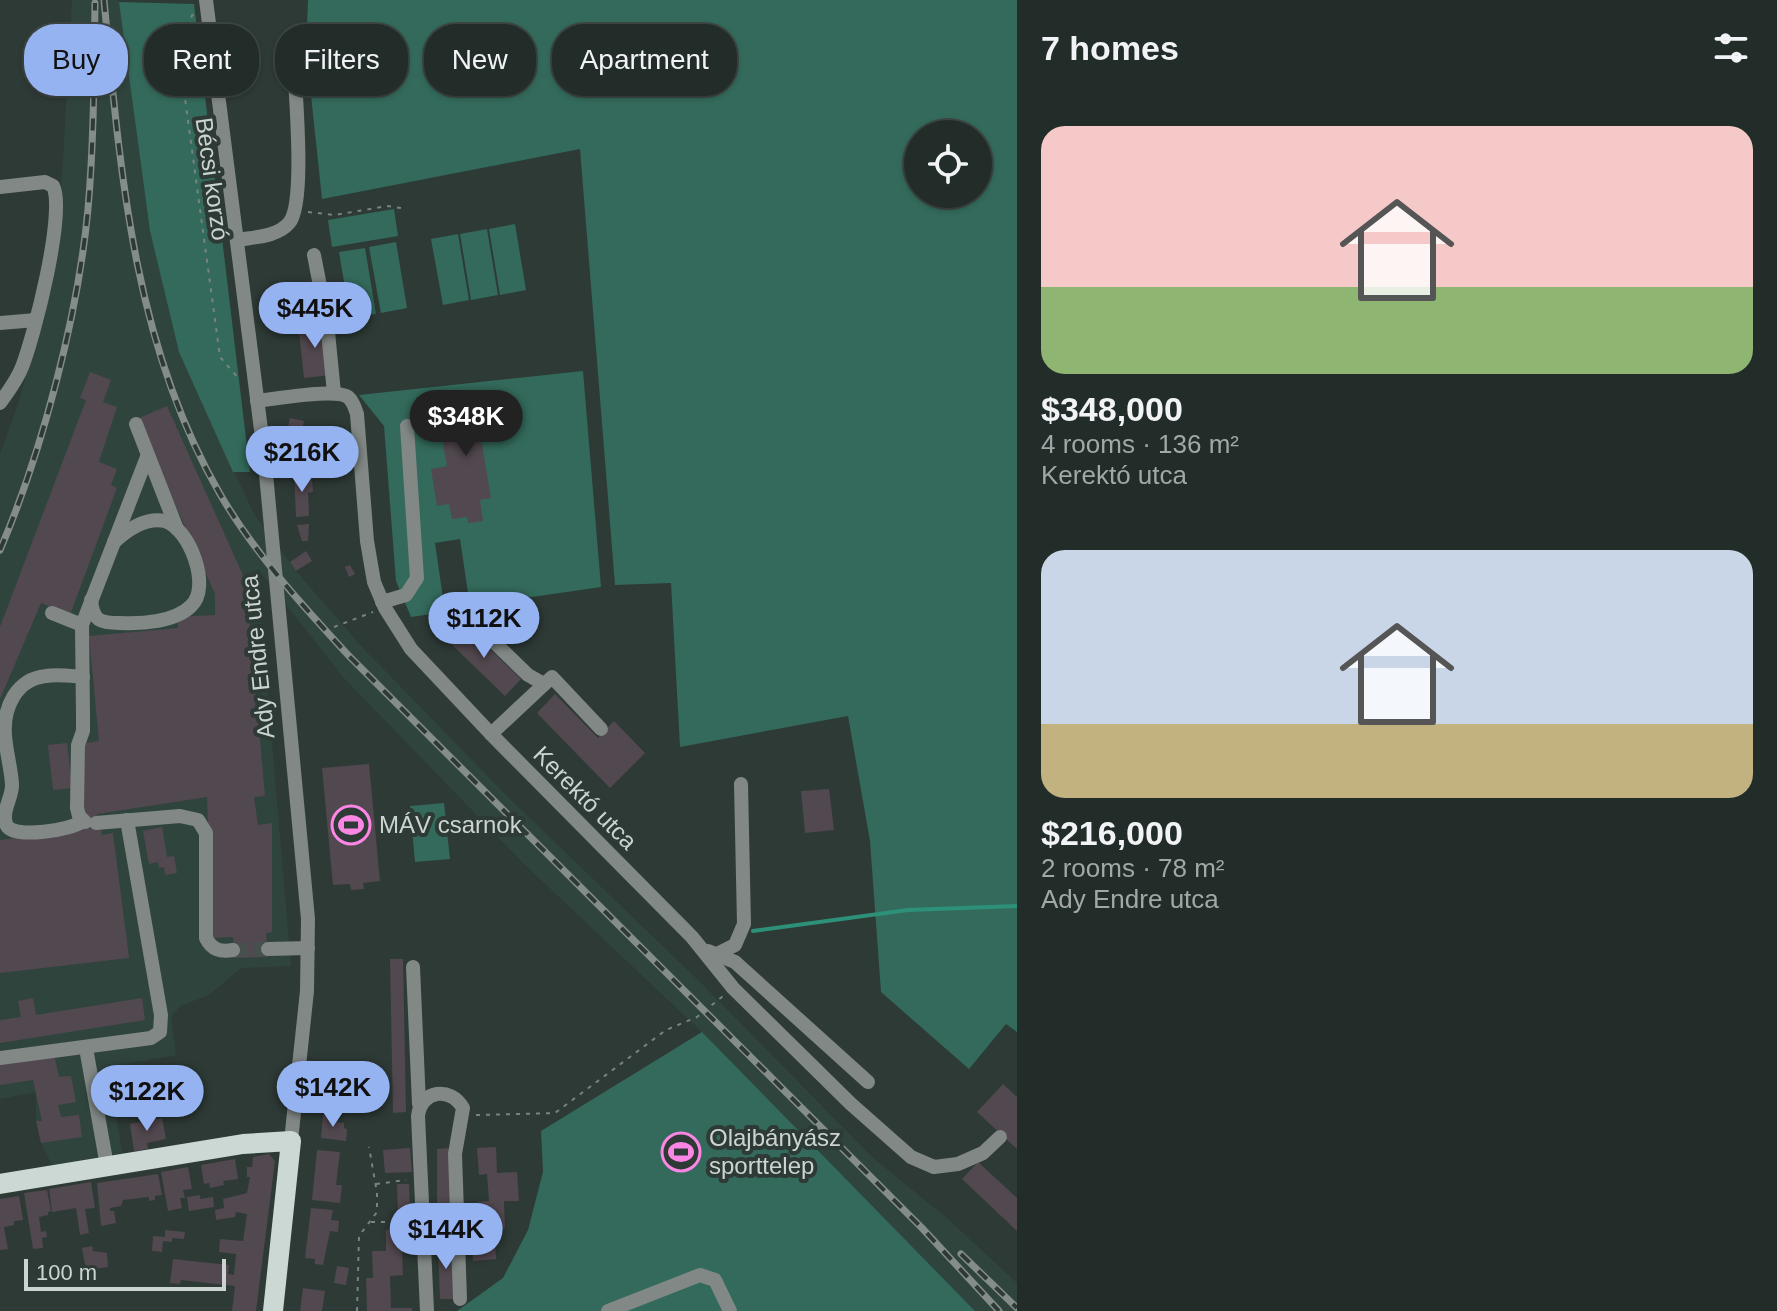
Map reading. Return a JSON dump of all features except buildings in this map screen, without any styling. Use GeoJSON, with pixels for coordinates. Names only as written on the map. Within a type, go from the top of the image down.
{"type":"FeatureCollection","features":[{"type":"Feature","properties":{"kind":"main road"},"geometry":{"type":"LineString","coordinates":[[0,1184],[243,1144],[291,1141]]}},
{"type":"Feature","properties":{"kind":"main road","name":"Ady Endre utca"},"geometry":{"type":"LineString","coordinates":[[273,1311],[291,1141]]}},
{"type":"Feature","properties":{"kind":"street","name":"Ady Endre utca"},"geometry":{"type":"LineString","coordinates":[[206,0],[257,401],[298,798],[308,948],[307,991],[291,1141]]}},
{"type":"Feature","properties":{"kind":"street"},"geometry":{"type":"LineString","coordinates":[[237,240],[276,232],[288,225],[295,213],[298,191],[295,96]]}},
{"type":"Feature","properties":{"kind":"street"},"geometry":{"type":"LineString","coordinates":[[0,187],[45,182],[53,186],[57,202],[48,267],[36,320],[21,371],[0,403]]}},
{"type":"Feature","properties":{"kind":"street"},"geometry":{"type":"LineString","coordinates":[[257,401],[334,393],[327,322],[314,255]]}},
{"type":"Feature","properties":{"kind":"street"},"geometry":{"type":"LineString","coordinates":[[0,323],[36,320]]}},
{"type":"Feature","properties":{"kind":"street","name":"Kerektó utca"},"geometry":{"type":"LineString","coordinates":[[334,393],[347,397],[357,414],[369,557],[384,605],[411,649],[491,734],[710,952],[733,988],[851,1104],[911,1157],[934,1167],[958,1164],[983,1153],[1000,1137]]}},
{"type":"Feature","properties":{"kind":"street"},"geometry":{"type":"LineString","coordinates":[[91,600],[92,613],[104,623],[163,620],[192,606],[200,593],[200,582],[188,545],[147,457],[136,424]]}},
{"type":"Feature","properties":{"kind":"street"},"geometry":{"type":"LineString","coordinates":[[384,605],[406,595],[417,578],[407,426]]}},
{"type":"Feature","properties":{"kind":"street"},"geometry":{"type":"LineString","coordinates":[[88,822],[77,808],[78,745],[83,731],[82,625],[147,457]]}},
{"type":"Feature","properties":{"kind":"street"},"geometry":{"type":"LineString","coordinates":[[114,542],[134,527],[151,521],[166,522],[178,529]]}},
{"type":"Feature","properties":{"kind":"street"},"geometry":{"type":"LineString","coordinates":[[52,613],[82,625]]}},
{"type":"Feature","properties":{"kind":"street"},"geometry":{"type":"LineString","coordinates":[[472,621],[528,675],[544,684]]}},
{"type":"Feature","properties":{"kind":"street"},"geometry":{"type":"LineString","coordinates":[[83,677],[45,676],[28,681],[15,692],[7,707],[5,735],[13,786],[5,811],[5,833],[62,830],[88,822],[180,816],[198,820],[206,833],[206,938],[209,945],[219,951],[233,950]]}},
{"type":"Feature","properties":{"kind":"street"},"geometry":{"type":"LineString","coordinates":[[491,734],[552,677],[601,729]]}},
{"type":"Feature","properties":{"kind":"street"},"geometry":{"type":"LineString","coordinates":[[710,952],[735,945],[744,924],[741,784]]}},
{"type":"Feature","properties":{"kind":"street"},"geometry":{"type":"LineString","coordinates":[[0,1058],[86,1048],[151,1038],[159,1034],[162,1025],[127,820]]}},
{"type":"Feature","properties":{"kind":"street"},"geometry":{"type":"LineString","coordinates":[[268,949],[308,948]]}},
{"type":"Feature","properties":{"kind":"street"},"geometry":{"type":"LineString","coordinates":[[710,952],[735,962],[868,1082]]}},
{"type":"Feature","properties":{"kind":"street"},"geometry":{"type":"LineString","coordinates":[[413,967],[427,1311]]}},
{"type":"Feature","properties":{"kind":"street"},"geometry":{"type":"LineString","coordinates":[[86,1048],[107,1166]]}},
{"type":"Feature","properties":{"kind":"street"},"geometry":{"type":"LineString","coordinates":[[419,1104],[432,1095],[447,1094],[459,1101],[463,1108],[455,1154],[460,1299]]}},
{"type":"Feature","properties":{"kind":"street"},"geometry":{"type":"LineString","coordinates":[[608,1311],[700,1275],[715,1280],[730,1311]]}},
{"type":"Feature","properties":{"kind":"path","name":"Bécsi korzó"},"geometry":{"type":"LineString","coordinates":[[193,13],[179,40],[181,69],[220,357],[239,379]]}},
{"type":"Feature","properties":{"kind":"path"},"geometry":{"type":"LineString","coordinates":[[295,213],[335,215],[387,206],[401,208]]}},
{"type":"Feature","properties":{"kind":"path"},"geometry":{"type":"LineString","coordinates":[[334,627],[384,605]]}},
{"type":"Feature","properties":{"kind":"path"},"geometry":{"type":"LineString","coordinates":[[462,1115],[555,1113],[666,1030],[697,1017],[733,988]]}},
{"type":"Feature","properties":{"kind":"path"},"geometry":{"type":"LineString","coordinates":[[357,1311],[359,1236],[377,1212],[369,1147]]}},
{"type":"Feature","properties":{"kind":"path"},"geometry":{"type":"LineString","coordinates":[[375,1184],[391,1181]]}},
{"type":"Feature","properties":{"kind":"path"},"geometry":{"type":"LineString","coordinates":[[369,1222],[424,1222]]}},
{"type":"Feature","properties":{"kind":"shaded area"},"geometry":{"type":"Polygon","coordinates":[[[72,0],[119,0],[122,24],[71,24],[72,0]]]}},
{"type":"Feature","properties":{"kind":"shaded area"},"geometry":{"type":"Polygon","coordinates":[[[128,67],[150,231],[179,352],[254,514],[296,571],[362,647],[508,797],[703,985],[873,1158],[947,1218],[1017,1283],[1017,1311],[975,1311],[702,1032],[523,863],[344,678],[257,568],[291,966],[241,968],[209,995],[180,1006],[171,1017],[176,1055],[108,1067],[122,1153],[52,1165],[41,1143],[36,1121],[36,1092],[0,1099],[0,454],[18,404],[41,321],[60,212],[67,96],[128,96],[128,67]]]}},
{"type":"Feature","properties":{"kind":"green space"},"geometry":{"type":"Polygon","coordinates":[[[308,0],[1017,0],[1017,1032],[1006,1024],[969,1069],[881,992],[870,841],[848,716],[680,747],[671,583],[615,585],[580,149],[322,199],[311,96],[408,96],[408,24],[307,24],[308,0]]]}},
{"type":"Feature","properties":{"kind":"green space"},"geometry":{"type":"Polygon","coordinates":[[[119,2],[194,4],[196,24],[144,24],[144,96],[205,96],[250,472],[233,472],[179,352],[150,231],[128,68],[128,24],[122,24],[119,2]]]}},
{"type":"Feature","properties":{"kind":"green space"},"geometry":{"type":"Polygon","coordinates":[[[394,209],[398,236],[332,247],[328,220],[394,209]]]}},
{"type":"Feature","properties":{"kind":"green space"},"geometry":{"type":"Polygon","coordinates":[[[515,224],[526,290],[500,295],[489,229],[515,224]]]}},
{"type":"Feature","properties":{"kind":"green space"},"geometry":{"type":"Polygon","coordinates":[[[487,229],[498,295],[471,300],[460,234],[487,229]]]}},
{"type":"Feature","properties":{"kind":"green space"},"geometry":{"type":"Polygon","coordinates":[[[458,234],[469,300],[443,305],[431,239],[458,234]]]}},
{"type":"Feature","properties":{"kind":"green space"},"geometry":{"type":"Polygon","coordinates":[[[396,242],[407,308],[381,313],[369,247],[396,242]]]}},
{"type":"Feature","properties":{"kind":"green space"},"geometry":{"type":"Polygon","coordinates":[[[365,248],[376,314],[350,318],[339,252],[365,248]]]}},
{"type":"Feature","properties":{"kind":"green space"},"geometry":{"type":"Polygon","coordinates":[[[583,371],[601,587],[470,606],[460,539],[435,543],[445,612],[411,617],[396,581],[384,426],[359,395],[583,371]]]}},
{"type":"Feature","properties":{"kind":"green space"},"geometry":{"type":"Polygon","coordinates":[[[444,803],[450,859],[415,862],[410,806],[444,803]]]}},
{"type":"Feature","properties":{"kind":"green space","name":"Olajbányász sporttelep"},"geometry":{"type":"Polygon","coordinates":[[[702,1032],[975,1311],[457,1311],[503,1278],[528,1230],[543,1172],[541,1131],[702,1032]]]}},
{"type":"Feature","properties":{"kind":"waterway"},"geometry":{"type":"LineString","coordinates":[[753,931],[908,910],[1017,906]]}},
{"type":"Feature","properties":{"kind":"tunnel"},"geometry":{"type":"LineString","coordinates":[[233,950],[268,949]]}},
{"type":"Feature","properties":{"kind":"railway"},"geometry":{"type":"LineString","coordinates":[[104,0],[125,191],[149,316],[167,377],[191,437],[233,516],[280,579],[349,656],[922,1228],[999,1311]]}},
{"type":"Feature","properties":{"kind":"railway"},"geometry":{"type":"LineString","coordinates":[[0,550],[44,427],[76,294],[90,183],[95,3]]}},
{"type":"Feature","properties":{"kind":"railway"},"geometry":{"type":"LineString","coordinates":[[961,1254],[1017,1308]]}},
{"type":"Feature","properties":{"kind":"place","name":"MÁV csarnok"},"geometry":{"type":"Point","coordinates":[351,825]}},
{"type":"Feature","properties":{"kind":"place","name":"Olajbányász sporttelep"},"geometry":{"type":"Point","coordinates":[681,1152]}}]}
